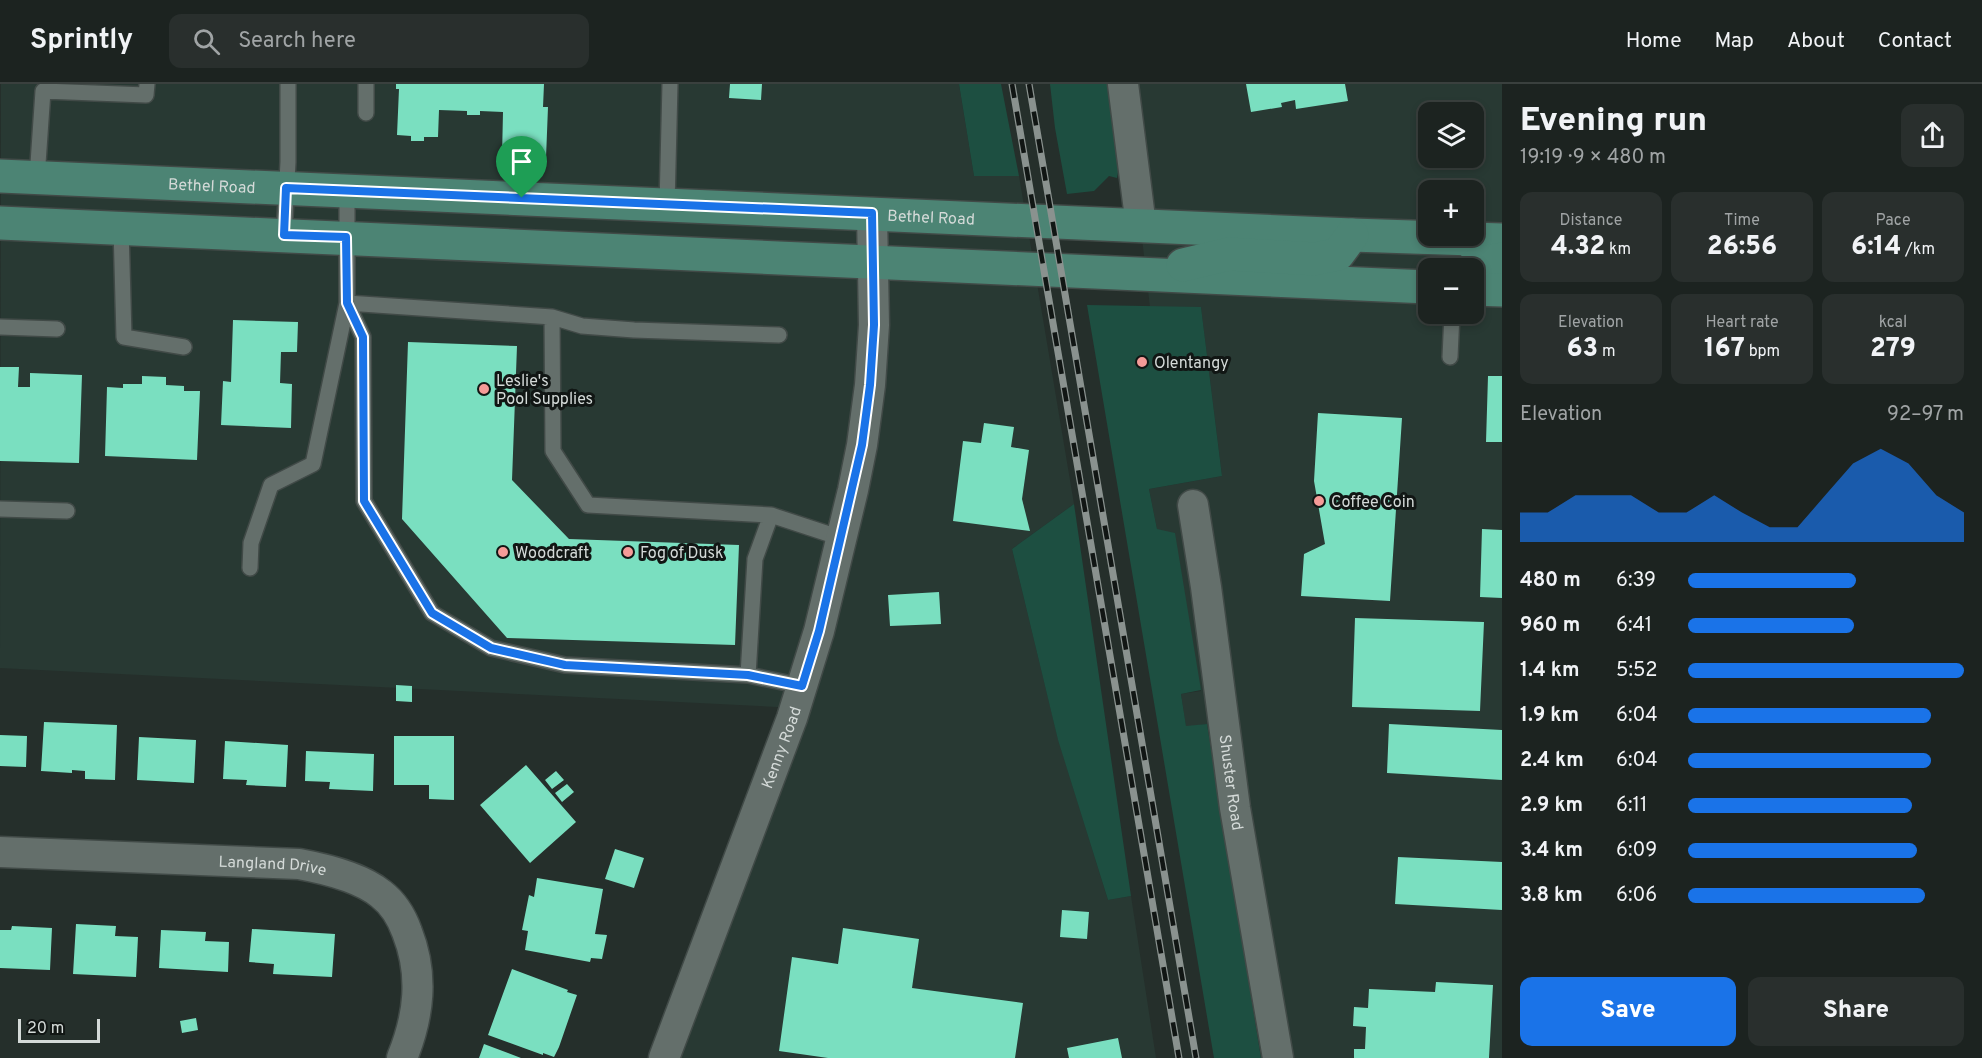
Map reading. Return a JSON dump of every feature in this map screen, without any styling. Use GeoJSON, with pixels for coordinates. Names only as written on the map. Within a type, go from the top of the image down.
{"type":"FeatureCollection","features":[{"type":"Feature","properties":{"kind":"main road","name":"Bethel Road"},"geometry":{"type":"LineString","coordinates":[[0,176],[1502,240]]}},
{"type":"Feature","properties":{"kind":"main road"},"geometry":{"type":"LineString","coordinates":[[0,223],[1418,287]]}},
{"type":"Feature","properties":{"kind":"main road"},"geometry":{"type":"LineString","coordinates":[[1143,275],[1229,254],[1315,259],[1338,254],[1352,235]]}},
{"type":"Feature","properties":{"kind":"main road"},"geometry":{"type":"LineString","coordinates":[[1484,262],[1502,259]]}},
{"type":"Feature","properties":{"kind":"main road"},"geometry":{"type":"LineString","coordinates":[[1484,289],[1502,290]]}},
{"type":"Feature","properties":{"kind":"street"},"geometry":{"type":"LineString","coordinates":[[1123,84],[1141,226]]}},
{"type":"Feature","properties":{"kind":"street","name":"Kenny Road"},"geometry":{"type":"LineString","coordinates":[[664,1058],[802,686],[819,631],[862,445],[870,385],[874,325],[872,213]]}},
{"type":"Feature","properties":{"kind":"street","name":"Shuster Road"},"geometry":{"type":"LineString","coordinates":[[1193,505],[1235,808],[1278,1058]]}},
{"type":"Feature","properties":{"kind":"street","name":"Langland Drive"},"geometry":{"type":"LineString","coordinates":[[0,852],[299,864],[327,869],[355,880],[381,894],[401,916],[413,948],[419,979],[417,1010],[405,1050]]}},
{"type":"Feature","properties":{"kind":"lane"},"geometry":{"type":"LineString","coordinates":[[37,178],[43,91],[146,95],[147,84]]}},
{"type":"Feature","properties":{"kind":"lane"},"geometry":{"type":"LineString","coordinates":[[284,235],[288,84]]}},
{"type":"Feature","properties":{"kind":"lane"},"geometry":{"type":"LineString","coordinates":[[366,84],[366,112]]}},
{"type":"Feature","properties":{"kind":"lane"},"geometry":{"type":"LineString","coordinates":[[667,205],[670,84]]}},
{"type":"Feature","properties":{"kind":"lane"},"geometry":{"type":"LineString","coordinates":[[250,568],[250,543],[271,485],[313,464],[347,303],[347,191]]}},
{"type":"Feature","properties":{"kind":"lane"},"geometry":{"type":"LineString","coordinates":[[121,228],[124,336],[184,346]]}},
{"type":"Feature","properties":{"kind":"lane"},"geometry":{"type":"LineString","coordinates":[[347,303],[552,316],[582,326],[634,330],[779,335]]}},
{"type":"Feature","properties":{"kind":"lane"},"geometry":{"type":"LineString","coordinates":[[347,303],[363,337],[364,501],[432,613],[491,648],[565,665],[748,675],[802,686]]}},
{"type":"Feature","properties":{"kind":"lane"},"geometry":{"type":"LineString","coordinates":[[552,316],[553,451],[588,505],[771,515],[840,538]]}},
{"type":"Feature","properties":{"kind":"lane"},"geometry":{"type":"LineString","coordinates":[[1450,357],[1452,324]]}},
{"type":"Feature","properties":{"kind":"lane"},"geometry":{"type":"LineString","coordinates":[[0,327],[57,329]]}},
{"type":"Feature","properties":{"kind":"lane"},"geometry":{"type":"LineString","coordinates":[[0,509],[67,511]]}},
{"type":"Feature","properties":{"kind":"lane"},"geometry":{"type":"LineString","coordinates":[[748,675],[755,559],[771,515]]}},
{"type":"Feature","properties":{"kind":"shaded area"},"geometry":{"type":"Polygon","coordinates":[[[1,84],[959,84],[974,176],[1019,176],[1074,504],[1012,549],[1058,739],[1108,900],[1131,896],[1156,1058],[666,1058],[797,708],[0,668],[1,84]]]}},
{"type":"Feature","properties":{"kind":"shaded area"},"geometry":{"type":"Polygon","coordinates":[[[1124,84],[1502,84],[1502,1058],[1261,1058],[1207,724],[1186,727],[1181,694],[1201,691],[1157,529],[1149,489],[1222,476],[1201,308],[1150,307],[1124,84]]]}},
{"type":"Feature","properties":{"kind":"green space"},"geometry":{"type":"Polygon","coordinates":[[[959,84],[1001,84],[1019,176],[974,176],[959,84]]]}},
{"type":"Feature","properties":{"kind":"green space"},"geometry":{"type":"Polygon","coordinates":[[[1050,84],[1108,84],[1119,167],[1117,178],[1109,176],[1094,191],[1067,194],[1050,84]]]}},
{"type":"Feature","properties":{"kind":"green space"},"geometry":{"type":"Polygon","coordinates":[[[1087,305],[1201,307],[1222,476],[1149,489],[1157,529],[1175,533],[1201,690],[1181,694],[1186,726],[1207,724],[1261,1058],[1214,1058],[1087,305]]]}},
{"type":"Feature","properties":{"kind":"green space"},"geometry":{"type":"Polygon","coordinates":[[[1074,504],[1131,896],[1108,900],[1058,740],[1012,549],[1074,504]]]}},
{"type":"Feature","properties":{"kind":"building"},"geometry":{"type":"Polygon","coordinates":[[[396,84],[544,84],[543,107],[548,107],[546,158],[502,157],[503,112],[480,111],[480,115],[467,115],[467,111],[439,110],[438,137],[424,137],[424,141],[411,141],[411,136],[397,135],[399,89],[396,89],[396,84]]]}},
{"type":"Feature","properties":{"kind":"building"},"geometry":{"type":"Polygon","coordinates":[[[730,84],[762,84],[761,100],[729,98],[730,84]]]}},
{"type":"Feature","properties":{"kind":"building"},"geometry":{"type":"Polygon","coordinates":[[[1246,84],[1345,84],[1348,101],[1296,109],[1295,100],[1281,103],[1282,107],[1251,112],[1246,84]]]}},
{"type":"Feature","properties":{"kind":"building"},"geometry":{"type":"Polygon","coordinates":[[[233,320],[298,322],[297,352],[281,352],[280,383],[292,384],[291,428],[221,425],[223,381],[231,382],[233,320]]]}},
{"type":"Feature","properties":{"kind":"building"},"geometry":{"type":"Polygon","coordinates":[[[408,342],[517,346],[512,480],[569,539],[739,545],[735,645],[507,638],[402,519],[408,342]]]}},
{"type":"Feature","properties":{"kind":"building"},"geometry":{"type":"Polygon","coordinates":[[[0,367],[19,367],[18,387],[30,387],[30,373],[82,375],[79,463],[0,461],[0,367]]]}},
{"type":"Feature","properties":{"kind":"building"},"geometry":{"type":"Polygon","coordinates":[[[142,376],[166,377],[166,385],[184,386],[184,391],[200,391],[197,460],[105,456],[107,387],[123,388],[123,384],[142,384],[142,376]]]}},
{"type":"Feature","properties":{"kind":"building"},"geometry":{"type":"Polygon","coordinates":[[[1488,376],[1502,376],[1502,442],[1486,442],[1488,376]]]}},
{"type":"Feature","properties":{"kind":"building"},"geometry":{"type":"Polygon","coordinates":[[[1318,413],[1402,418],[1390,601],[1301,596],[1304,554],[1325,544],[1314,481],[1318,413]]]}},
{"type":"Feature","properties":{"kind":"building"},"geometry":{"type":"Polygon","coordinates":[[[984,423],[1014,427],[1011,447],[1029,450],[1022,499],[1030,531],[953,521],[963,441],[981,443],[984,423]]]}},
{"type":"Feature","properties":{"kind":"building"},"geometry":{"type":"Polygon","coordinates":[[[1482,529],[1502,530],[1502,598],[1480,597],[1482,529]]]}},
{"type":"Feature","properties":{"kind":"building"},"geometry":{"type":"Polygon","coordinates":[[[939,592],[941,624],[890,626],[888,595],[939,592]]]}},
{"type":"Feature","properties":{"kind":"building"},"geometry":{"type":"Polygon","coordinates":[[[1355,618],[1484,622],[1480,711],[1352,707],[1355,618]]]}},
{"type":"Feature","properties":{"kind":"building"},"geometry":{"type":"Polygon","coordinates":[[[396,685],[412,686],[412,702],[396,701],[396,685]]]}},
{"type":"Feature","properties":{"kind":"building"},"geometry":{"type":"Polygon","coordinates":[[[44,722],[117,725],[115,780],[85,779],[85,771],[72,770],[72,773],[41,771],[44,722]]]}},
{"type":"Feature","properties":{"kind":"building"},"geometry":{"type":"Polygon","coordinates":[[[1389,724],[1502,730],[1502,780],[1387,773],[1389,724]]]}},
{"type":"Feature","properties":{"kind":"building"},"geometry":{"type":"Polygon","coordinates":[[[0,735],[27,736],[26,767],[0,766],[0,735]]]}},
{"type":"Feature","properties":{"kind":"building"},"geometry":{"type":"Polygon","coordinates":[[[394,736],[454,736],[454,800],[429,799],[429,785],[394,785],[394,736]]]}},
{"type":"Feature","properties":{"kind":"building"},"geometry":{"type":"Polygon","coordinates":[[[139,737],[196,740],[194,783],[137,780],[139,737]]]}},
{"type":"Feature","properties":{"kind":"building"},"geometry":{"type":"Polygon","coordinates":[[[225,741],[288,745],[286,787],[246,785],[247,780],[223,779],[225,741]]]}},
{"type":"Feature","properties":{"kind":"building"},"geometry":{"type":"Polygon","coordinates":[[[306,751],[374,754],[373,791],[329,789],[330,782],[305,781],[306,751]]]}},
{"type":"Feature","properties":{"kind":"building"},"geometry":{"type":"Polygon","coordinates":[[[526,765],[576,822],[530,863],[480,805],[526,765]]]}},
{"type":"Feature","properties":{"kind":"building"},"geometry":{"type":"Polygon","coordinates":[[[556,771],[564,780],[552,789],[545,780],[556,771]]]}},
{"type":"Feature","properties":{"kind":"building"},"geometry":{"type":"Polygon","coordinates":[[[567,784],[574,792],[562,802],[555,793],[567,784]]]}},
{"type":"Feature","properties":{"kind":"building"},"geometry":{"type":"Polygon","coordinates":[[[615,849],[644,858],[634,888],[605,879],[615,849]]]}},
{"type":"Feature","properties":{"kind":"building"},"geometry":{"type":"Polygon","coordinates":[[[1398,857],[1502,862],[1502,910],[1395,904],[1398,857]]]}},
{"type":"Feature","properties":{"kind":"building"},"geometry":{"type":"Polygon","coordinates":[[[537,878],[603,889],[595,934],[607,935],[602,959],[591,958],[590,962],[525,950],[528,931],[522,930],[529,895],[534,897],[537,878]]]}},
{"type":"Feature","properties":{"kind":"building"},"geometry":{"type":"Polygon","coordinates":[[[1062,910],[1089,912],[1087,939],[1060,937],[1062,910]]]}},
{"type":"Feature","properties":{"kind":"building"},"geometry":{"type":"Polygon","coordinates":[[[76,924],[116,926],[115,936],[138,937],[136,977],[73,974],[76,924]]]}},
{"type":"Feature","properties":{"kind":"building"},"geometry":{"type":"Polygon","coordinates":[[[12,926],[52,928],[50,970],[0,968],[0,930],[11,930],[12,926]]]}},
{"type":"Feature","properties":{"kind":"building"},"geometry":{"type":"Polygon","coordinates":[[[843,928],[919,939],[912,988],[1023,1003],[1015,1058],[828,1058],[779,1051],[792,957],[838,964],[843,928]]]}},
{"type":"Feature","properties":{"kind":"building"},"geometry":{"type":"Polygon","coordinates":[[[252,929],[335,934],[332,977],[273,974],[274,964],[249,962],[252,929]]]}},
{"type":"Feature","properties":{"kind":"building"},"geometry":{"type":"Polygon","coordinates":[[[161,930],[206,932],[205,941],[229,942],[228,972],[159,968],[161,930]]]}},
{"type":"Feature","properties":{"kind":"building"},"geometry":{"type":"Polygon","coordinates":[[[512,969],[577,995],[554,1057],[488,1035],[512,969]]]}},
{"type":"Feature","properties":{"kind":"building"},"geometry":{"type":"Polygon","coordinates":[[[1436,982],[1493,985],[1489,1058],[1354,1058],[1354,1049],[1365,1049],[1366,1027],[1353,1026],[1354,1007],[1368,1008],[1369,989],[1435,992],[1436,982]]]}},
{"type":"Feature","properties":{"kind":"building"},"geometry":{"type":"Polygon","coordinates":[[[196,1018],[198,1030],[182,1033],[180,1021],[196,1018]]]}},
{"type":"Feature","properties":{"kind":"building"},"geometry":{"type":"Polygon","coordinates":[[[1118,1038],[1122,1058],[1069,1058],[1067,1048],[1118,1038]]]}},
{"type":"Feature","properties":{"kind":"building"},"geometry":{"type":"Polygon","coordinates":[[[484,1044],[521,1058],[479,1058],[484,1044]]]}},
{"type":"Feature","properties":{"kind":"railway"},"geometry":{"type":"LineString","coordinates":[[1012,84],[1179,1058]]}},
{"type":"Feature","properties":{"kind":"railway"},"geometry":{"type":"LineString","coordinates":[[1029,84],[1196,1058]]}},
{"type":"Feature","properties":{"kind":"place","name":"Olentangy"},"geometry":{"type":"Point","coordinates":[1142,362]}},
{"type":"Feature","properties":{"kind":"place","name":"Leslie's Pool Supplies"},"geometry":{"type":"Point","coordinates":[484,389]}},
{"type":"Feature","properties":{"kind":"place","name":"Coffee Coin"},"geometry":{"type":"Point","coordinates":[1319,501]}},
{"type":"Feature","properties":{"kind":"place","name":"Woodcraft"},"geometry":{"type":"Point","coordinates":[503,552]}},
{"type":"Feature","properties":{"kind":"place","name":"Fog of Dusk"},"geometry":{"type":"Point","coordinates":[628,552]}},
{"type":"Feature","properties":{"kind":"route"},"geometry":{"type":"LineString","coordinates":[[286,188],[522,198],[872,213],[874,325],[870,385],[862,445],[819,631],[802,686],[748,675],[565,665],[491,648],[432,613],[364,501],[363,337],[347,303],[346,237],[284,235],[286,188]]}}]}
